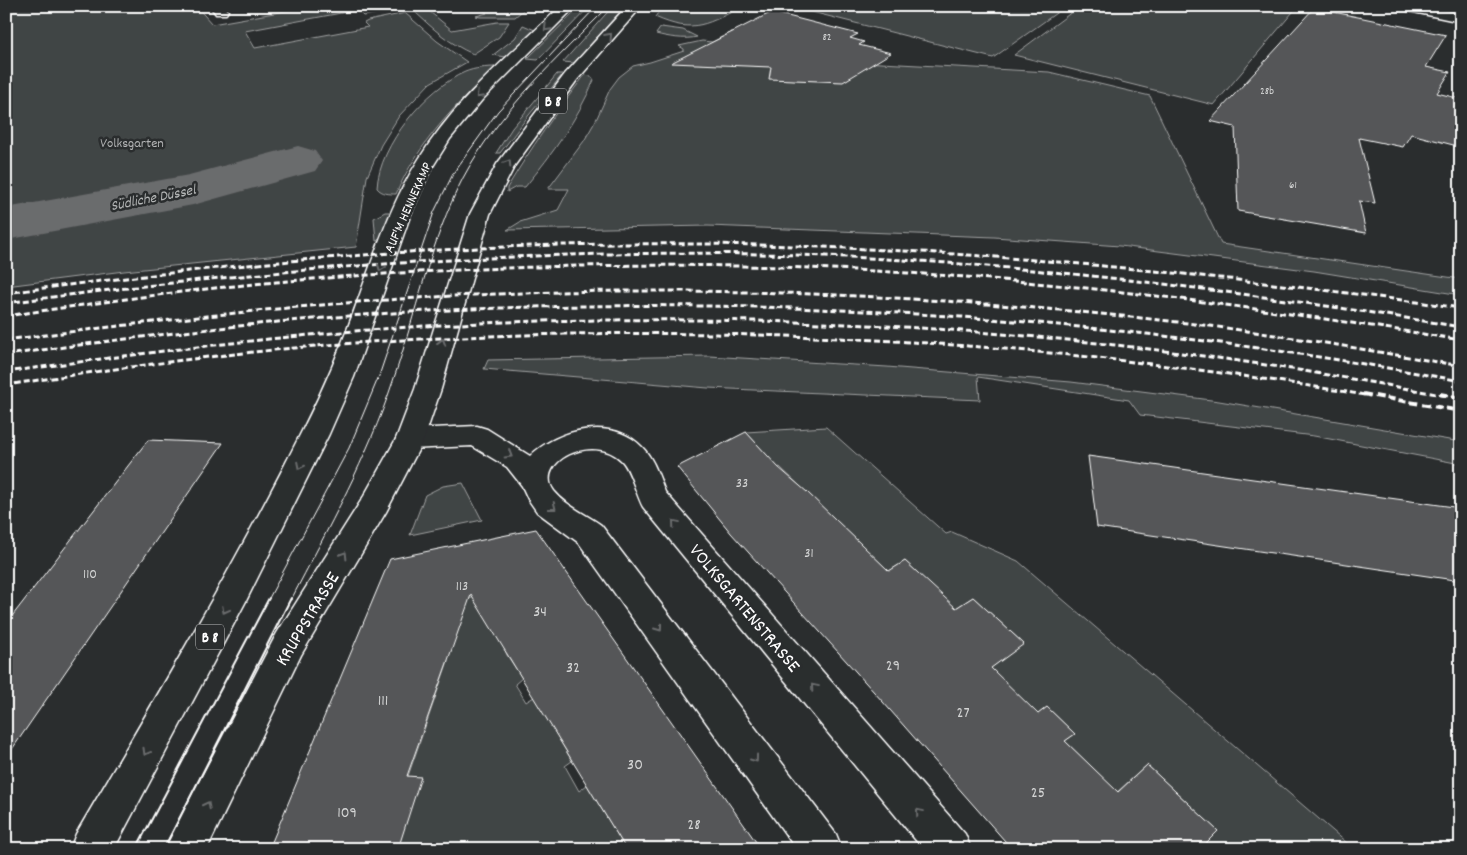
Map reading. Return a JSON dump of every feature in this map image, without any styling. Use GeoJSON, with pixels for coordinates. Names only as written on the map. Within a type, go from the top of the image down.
{"type":"FeatureCollection","features":[{"type":"Feature","properties":{"kind":"main road","name":"AUF'M HENNEKAMP"},"geometry":{"type":"LineString","coordinates":[[91,849],[177,698],[266,532],[334,393],[350,355],[389,245],[412,190],[428,158],[475,98],[569,6]]}},
{"type":"Feature","properties":{"kind":"main road","name":"KRUPPSTRASSE"},"geometry":{"type":"LineString","coordinates":[[185,849],[289,644],[375,504],[410,439],[428,389],[480,214],[506,164],[571,77],[635,6]]}},
{"type":"Feature","properties":{"kind":"main road"},"geometry":{"type":"LineString","coordinates":[[1404,6],[1461,18]]}},
{"type":"Feature","properties":{"kind":"main road"},"geometry":{"type":"LineString","coordinates":[[410,439],[478,436],[517,460],[535,482],[537,490],[543,499],[590,534],[821,849]]}},
{"type":"Feature","properties":{"kind":"main road","name":"VOLKSGARTENSTRASSE"},"geometry":{"type":"LineString","coordinates":[[535,482],[537,471],[548,453],[565,443],[592,437],[605,439],[620,444],[632,454],[654,499],[950,849]]}},
{"type":"Feature","properties":{"kind":"green space","name":"Volksgarten"},"geometry":{"type":"Polygon","coordinates":[[[6,6],[196,6],[212,24],[314,6],[391,6],[395,10],[363,16],[357,10],[245,31],[255,48],[368,27],[364,23],[405,13],[437,41],[467,62],[430,83],[399,116],[381,145],[367,177],[356,247],[124,271],[6,286],[6,6]]]}},
{"type":"Feature","properties":{"kind":"green space"},"geometry":{"type":"Polygon","coordinates":[[[477,6],[528,6],[515,17],[480,17],[476,16],[487,13],[477,6]]]}},
{"type":"Feature","properties":{"kind":"green space"},"geometry":{"type":"Polygon","coordinates":[[[581,6],[590,6],[538,60],[527,59],[581,6]]]}},
{"type":"Feature","properties":{"kind":"green space"},"geometry":{"type":"Polygon","coordinates":[[[613,6],[625,6],[574,63],[563,62],[613,6]]]}},
{"type":"Feature","properties":{"kind":"green space"},"geometry":{"type":"Polygon","coordinates":[[[663,6],[744,6],[711,22],[691,26],[655,17],[663,6]]]}},
{"type":"Feature","properties":{"kind":"green space"},"geometry":{"type":"Polygon","coordinates":[[[811,6],[1066,6],[993,58],[804,10],[811,6]]]}},
{"type":"Feature","properties":{"kind":"green space"},"geometry":{"type":"Polygon","coordinates":[[[1080,6],[1298,6],[1214,105],[1014,55],[1080,6]]]}},
{"type":"Feature","properties":{"kind":"green space"},"geometry":{"type":"Polygon","coordinates":[[[437,7],[443,8],[430,12],[452,30],[497,22],[509,22],[499,37],[473,54],[442,36],[414,11],[437,7]]]}},
{"type":"Feature","properties":{"kind":"green space"},"geometry":{"type":"Polygon","coordinates":[[[523,25],[535,30],[506,57],[493,55],[515,38],[523,25]]]}},
{"type":"Feature","properties":{"kind":"green space"},"geometry":{"type":"Polygon","coordinates":[[[661,27],[683,30],[697,37],[682,38],[656,34],[661,27]]]}},
{"type":"Feature","properties":{"kind":"green space"},"geometry":{"type":"Polygon","coordinates":[[[735,30],[862,62],[1049,72],[1150,96],[1221,244],[1461,279],[1461,295],[1314,271],[1120,246],[994,237],[708,226],[507,230],[520,222],[558,210],[569,189],[548,189],[584,141],[610,89],[619,77],[633,66],[684,51],[679,46],[702,41],[712,42],[735,30]]]}},
{"type":"Feature","properties":{"kind":"green space"},"geometry":{"type":"Polygon","coordinates":[[[496,67],[439,125],[415,158],[396,194],[379,190],[377,188],[380,171],[386,154],[396,137],[421,104],[450,80],[465,72],[496,67]]]}},
{"type":"Feature","properties":{"kind":"green space"},"geometry":{"type":"Polygon","coordinates":[[[557,74],[563,74],[500,153],[496,153],[512,128],[557,74]]]}},
{"type":"Feature","properties":{"kind":"green space"},"geometry":{"type":"Polygon","coordinates":[[[585,75],[591,76],[594,80],[564,136],[525,187],[516,187],[507,192],[507,188],[535,144],[585,75]]]}},
{"type":"Feature","properties":{"kind":"green space"},"geometry":{"type":"Polygon","coordinates":[[[385,212],[390,212],[380,240],[376,241],[374,218],[385,212]]]}},
{"type":"Feature","properties":{"kind":"green space"},"geometry":{"type":"Polygon","coordinates":[[[709,356],[887,367],[1071,382],[1219,401],[1461,442],[1461,464],[1314,436],[1140,415],[1129,400],[978,377],[980,400],[708,388],[484,369],[488,360],[709,356]]]}},
{"type":"Feature","properties":{"kind":"green space"},"geometry":{"type":"Polygon","coordinates":[[[826,427],[946,534],[952,532],[1018,561],[1354,849],[1200,849],[1218,831],[1147,765],[1107,801],[1101,776],[1065,741],[1075,734],[1047,707],[1038,714],[982,675],[1023,643],[973,597],[946,614],[918,573],[905,561],[889,571],[780,467],[771,471],[765,453],[746,432],[826,427]]]}},
{"type":"Feature","properties":{"kind":"green space"},"geometry":{"type":"Polygon","coordinates":[[[463,483],[482,520],[410,535],[425,495],[443,486],[463,483]]]}},
{"type":"Feature","properties":{"kind":"green space"},"geometry":{"type":"Polygon","coordinates":[[[482,596],[507,655],[522,678],[515,684],[526,702],[534,697],[572,761],[565,766],[579,791],[587,785],[626,849],[417,849],[418,846],[399,845],[408,776],[448,661],[444,653],[442,604],[482,596]]]}},
{"type":"Feature","properties":{"kind":"building"},"geometry":{"type":"Polygon","coordinates":[[[1314,8],[1446,35],[1426,67],[1450,72],[1437,93],[1461,99],[1461,147],[1411,134],[1403,147],[1359,138],[1375,203],[1359,201],[1366,233],[1238,211],[1235,127],[1210,121],[1314,8]]]}},
{"type":"Feature","properties":{"kind":"building"},"geometry":{"type":"Polygon","coordinates":[[[772,12],[858,34],[850,38],[864,42],[859,45],[891,53],[843,82],[769,79],[771,67],[671,63],[772,12]]]}},
{"type":"Feature","properties":{"kind":"building"},"geometry":{"type":"Polygon","coordinates":[[[746,432],[778,467],[807,492],[889,571],[905,561],[956,608],[973,597],[1024,644],[991,668],[1038,714],[1047,707],[1075,734],[1065,741],[1118,792],[1147,765],[1218,831],[1200,849],[1012,849],[731,533],[677,467],[746,432]]]}},
{"type":"Feature","properties":{"kind":"building"},"geometry":{"type":"Polygon","coordinates":[[[148,440],[223,443],[6,758],[6,624],[148,440]]]}},
{"type":"Feature","properties":{"kind":"building"},"geometry":{"type":"Polygon","coordinates":[[[1088,456],[1461,508],[1461,581],[1097,527],[1088,456]]]}},
{"type":"Feature","properties":{"kind":"building"},"geometry":{"type":"Polygon","coordinates":[[[536,529],[761,849],[626,849],[471,595],[407,776],[421,777],[398,849],[269,849],[390,559],[536,529]]]}},
{"type":"Feature","properties":{"kind":"waterway","name":"Südliche Düssel"},"geometry":{"type":"LineString","coordinates":[[6,224],[193,190],[298,161]]}},
{"type":"Feature","properties":{"kind":"tram line"},"geometry":{"type":"LineString","coordinates":[[268,600],[349,448],[379,376],[434,212],[454,172],[498,111],[597,6]]}},
{"type":"Feature","properties":{"kind":"tram line"},"geometry":{"type":"LineString","coordinates":[[291,600],[372,437],[393,381],[441,227],[463,178],[477,154],[511,109],[549,66],[609,6]]}},
{"type":"Feature","properties":{"kind":"tram line"},"geometry":{"type":"LineString","coordinates":[[136,849],[269,598]]}},
{"type":"Feature","properties":{"kind":"tram line"},"geometry":{"type":"LineString","coordinates":[[164,849],[291,598]]}},
{"type":"Feature","properties":{"kind":"railway"},"geometry":{"type":"LineString","coordinates":[[6,293],[159,274],[389,253],[543,246],[726,244],[936,253],[1147,270],[1461,308]]}},
{"type":"Feature","properties":{"kind":"railway"},"geometry":{"type":"LineString","coordinates":[[6,303],[194,281],[382,264],[571,255],[665,253],[760,254],[936,262],[1112,278],[1287,300],[1461,327]]}},
{"type":"Feature","properties":{"kind":"railway"},"geometry":{"type":"LineString","coordinates":[[6,316],[208,289],[276,282],[529,267],[698,265],[867,271],[1079,287],[1270,311],[1461,340]]}},
{"type":"Feature","properties":{"kind":"railway"},"geometry":{"type":"LineString","coordinates":[[6,340],[240,313],[415,298],[562,292],[738,292],[914,299],[1002,305],[1178,322],[1320,342],[1461,366]]}},
{"type":"Feature","properties":{"kind":"railway"},"geometry":{"type":"LineString","coordinates":[[6,355],[199,330],[393,313],[527,307],[795,308],[1063,325],[1197,340],[1461,381]]}},
{"type":"Feature","properties":{"kind":"railway"},"geometry":{"type":"LineString","coordinates":[[6,372],[206,346],[407,327],[542,321],[708,320],[874,325],[1039,337],[1234,360],[1447,396]]}},
{"type":"Feature","properties":{"kind":"railway"},"geometry":{"type":"LineString","coordinates":[[6,385],[204,358],[303,347],[403,340],[524,335],[646,333],[767,335],[1009,349],[1250,377],[1370,396]]}},
{"type":"Feature","properties":{"kind":"railway"},"geometry":{"type":"LineString","coordinates":[[1363,394],[1461,411]]}},
{"type":"Feature","properties":{"kind":"railway"},"geometry":{"type":"LineString","coordinates":[[1440,394],[1461,398]]}}]}
